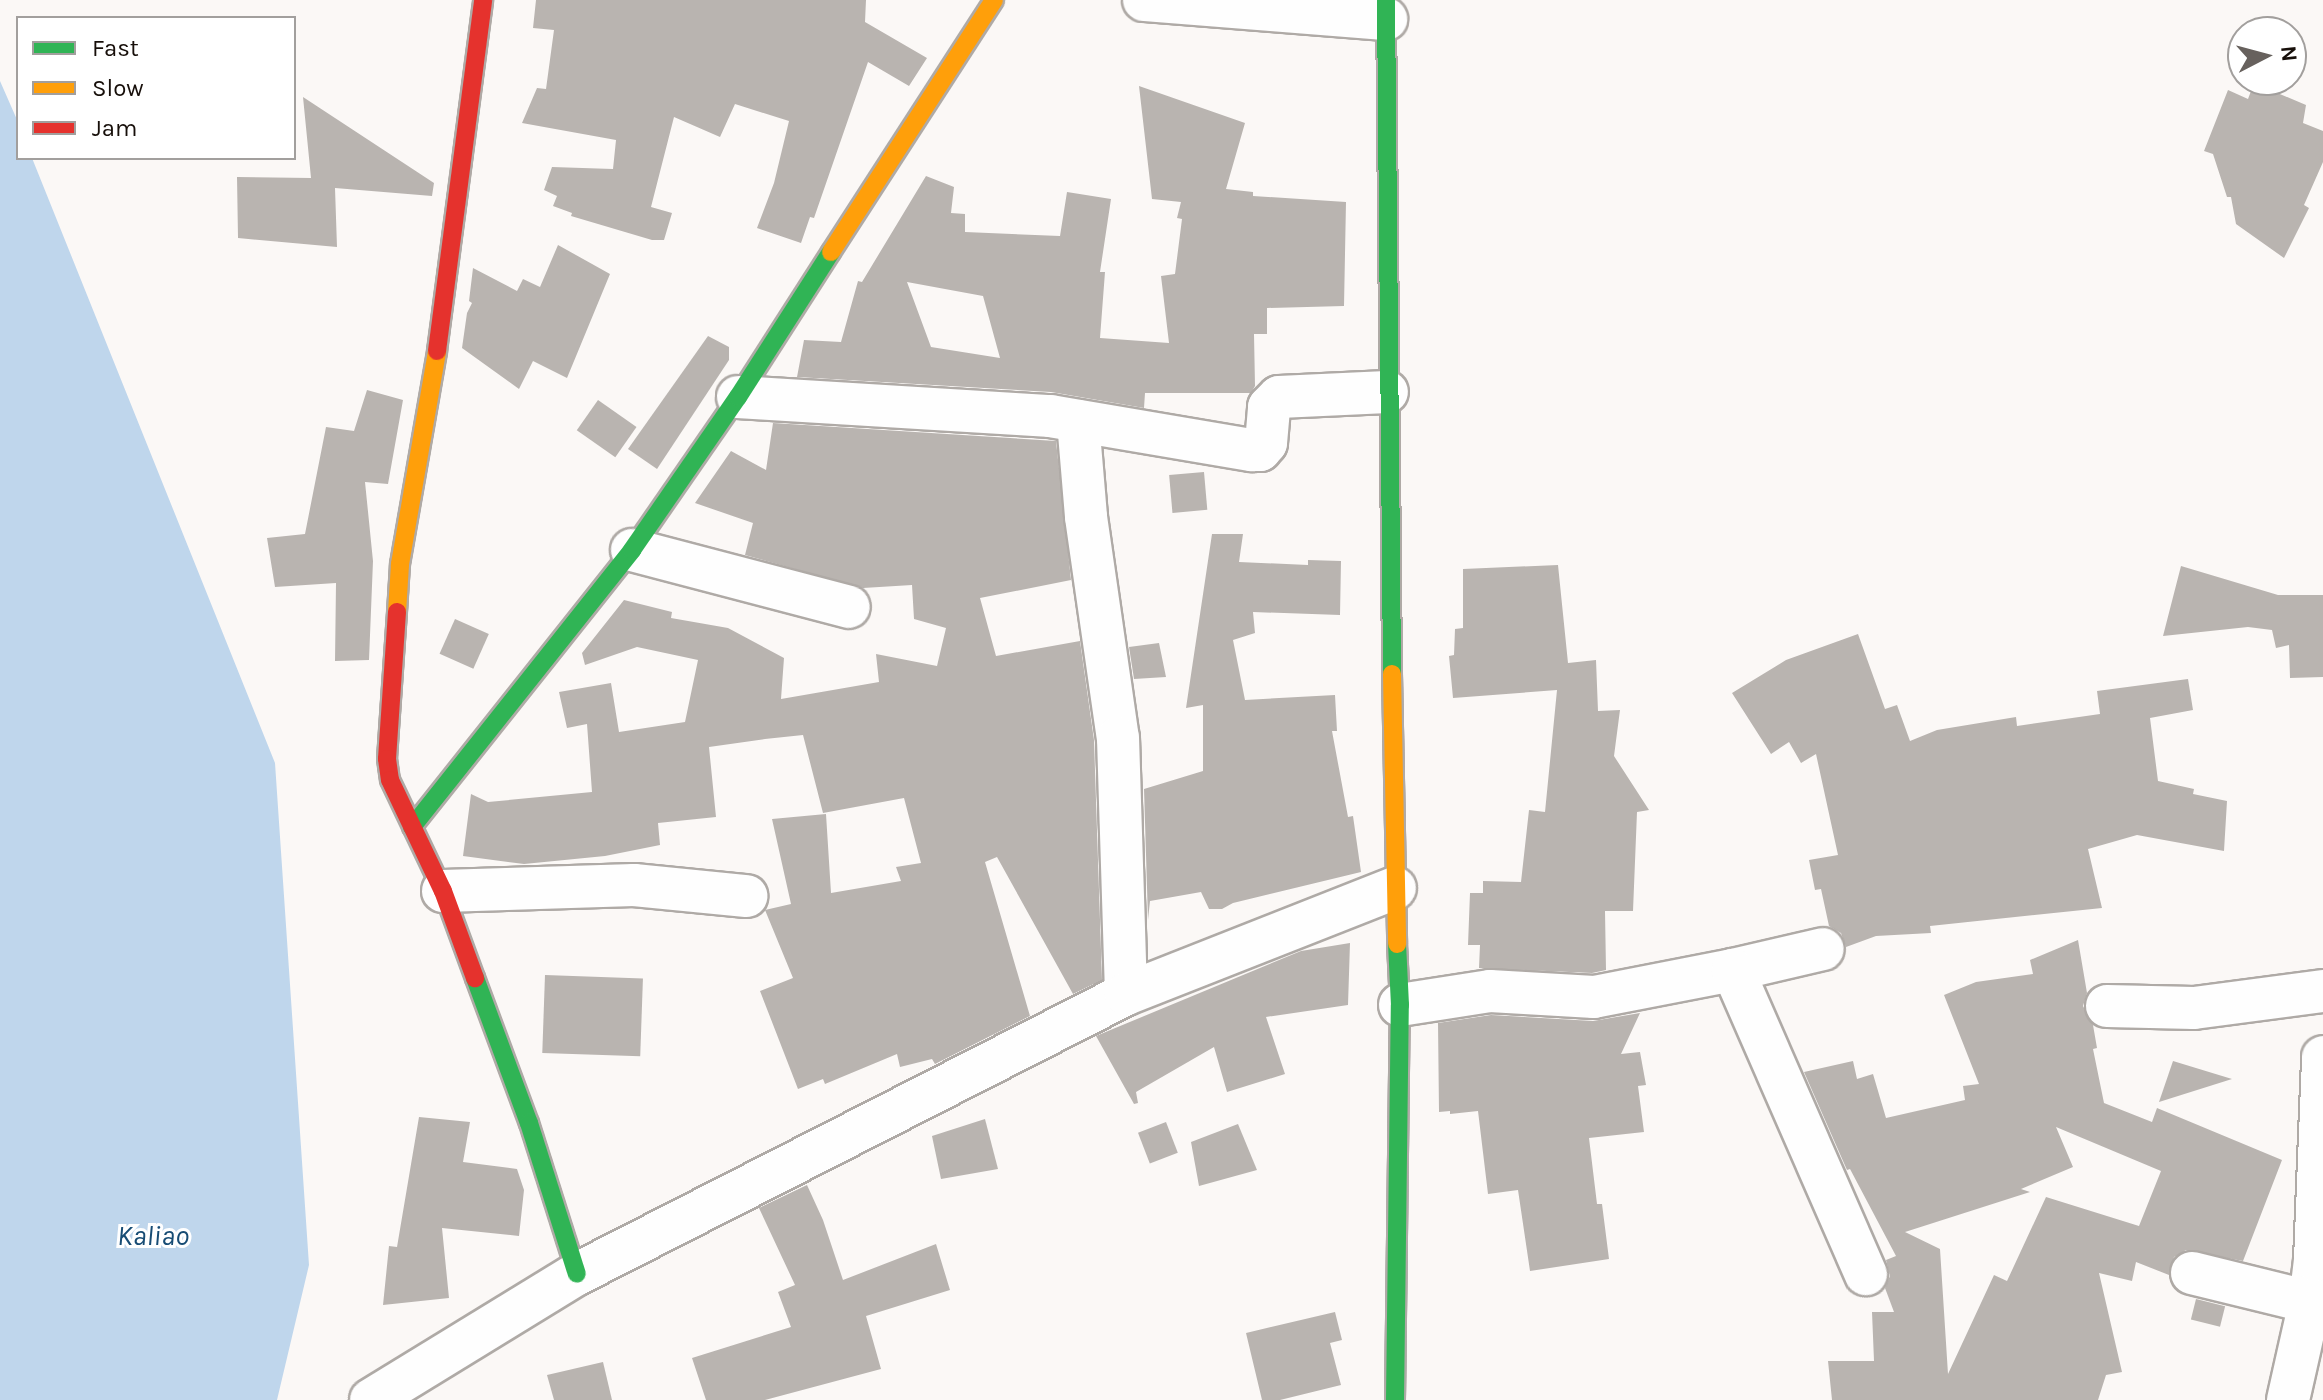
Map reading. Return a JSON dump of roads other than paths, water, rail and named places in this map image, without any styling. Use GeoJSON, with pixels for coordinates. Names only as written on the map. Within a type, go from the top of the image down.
{"type":"FeatureCollection","features":[{"type":"Feature","properties":{"kind":"street"},"geometry":{"type":"LineString","coordinates":[[483,0],[439,337],[400,564],[387,759],[390,780],[443,891],[529,1123],[577,1274]]}},
{"type":"Feature","properties":{"kind":"street"},"geometry":{"type":"LineString","coordinates":[[412,827],[632,550],[738,397],[994,0]]}},
{"type":"Feature","properties":{"kind":"street"},"geometry":{"type":"LineString","coordinates":[[1144,0],[1386,10],[1387,392],[1395,888],[1400,1005],[1395,1400]]}},
{"type":"Feature","properties":{"kind":"street"},"geometry":{"type":"LineString","coordinates":[[738,397],[1036,415],[1260,450],[1266,443],[1269,407],[1279,397],[1387,392]]}},
{"type":"Feature","properties":{"kind":"street"},"geometry":{"type":"LineString","coordinates":[[1078,421],[1086,517],[1118,738],[1126,994]]}},
{"type":"Feature","properties":{"kind":"street"},"geometry":{"type":"LineString","coordinates":[[632,550],[849,607]]}},
{"type":"Feature","properties":{"kind":"street"},"geometry":{"type":"LineString","coordinates":[[443,891],[634,885],[746,896]]}},
{"type":"Feature","properties":{"kind":"street"},"geometry":{"type":"LineString","coordinates":[[371,1400],[577,1274],[1126,994],[1395,888]]}},
{"type":"Feature","properties":{"kind":"street"},"geometry":{"type":"LineString","coordinates":[[1400,1005],[1490,991],[1594,997],[1823,949]]}},
{"type":"Feature","properties":{"kind":"street"},"geometry":{"type":"LineString","coordinates":[[1733,970],[1866,1274]]}},
{"type":"Feature","properties":{"kind":"street"},"geometry":{"type":"LineString","coordinates":[[2107,1006],[2194,1008],[2323,991]]}},
{"type":"Feature","properties":{"kind":"street"},"geometry":{"type":"LineString","coordinates":[[2288,1400],[2310,1302],[2323,1057]]}},
{"type":"Feature","properties":{"kind":"street"},"geometry":{"type":"LineString","coordinates":[[2192,1273],[2310,1302]]}},
{"type":"Feature","properties":{"kind":"water","name":"Kaliao"},"geometry":{"type":"Polygon","coordinates":[[[0,81],[16,117],[16,160],[33,160],[275,763],[309,1265],[277,1400],[0,1400],[0,81]]]}}]}
